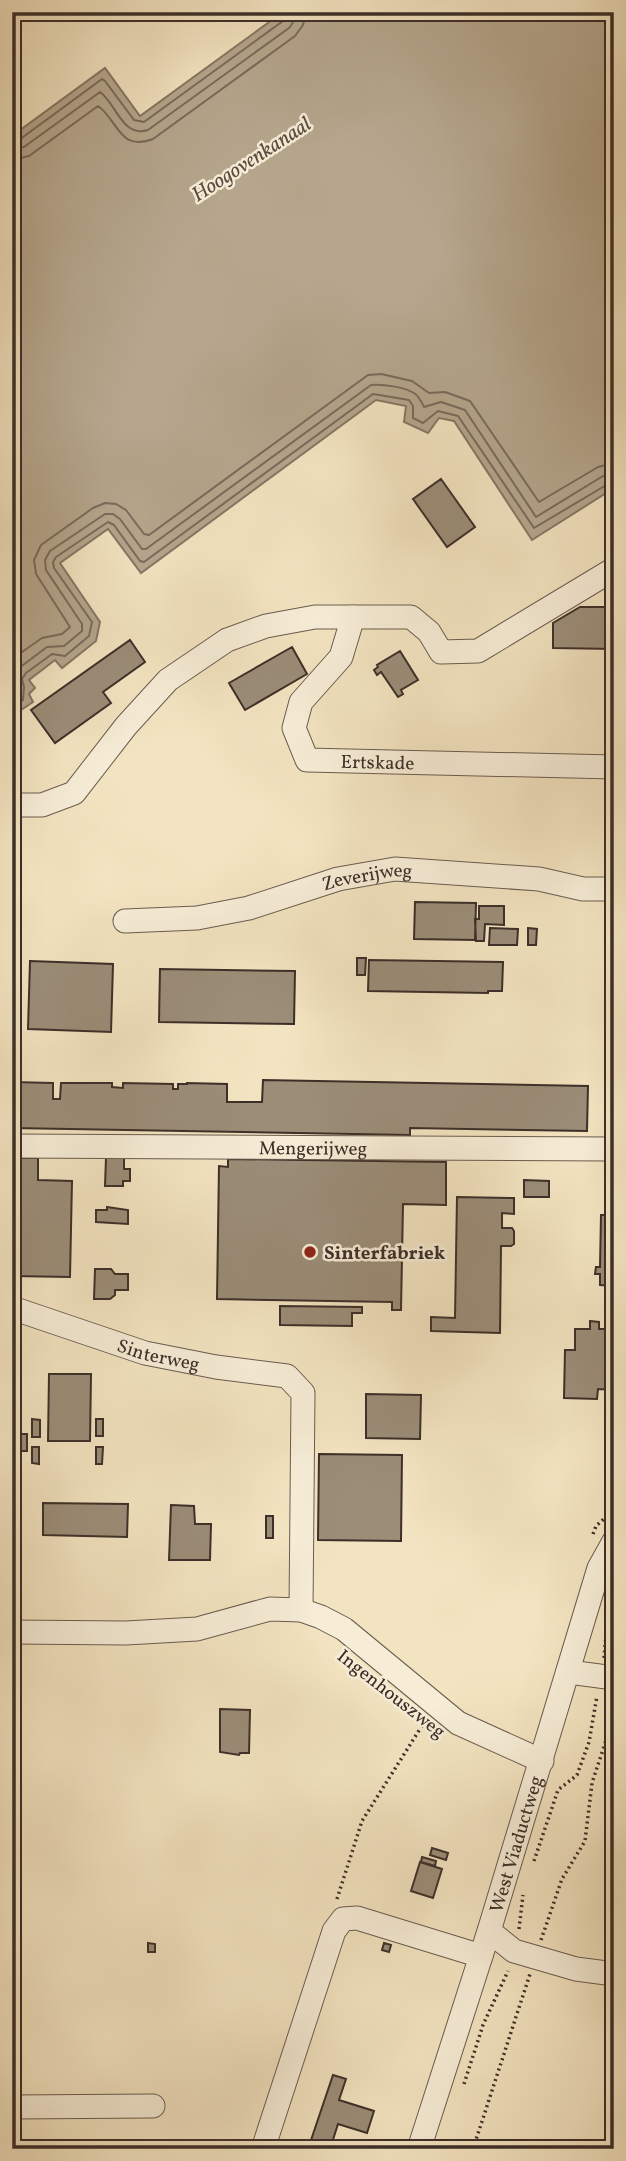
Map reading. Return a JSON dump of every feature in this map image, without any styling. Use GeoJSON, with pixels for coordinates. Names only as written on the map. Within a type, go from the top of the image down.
{"type":"FeatureCollection","features":[{"type":"Feature","properties":{"kind":"street"},"geometry":{"type":"LineString","coordinates":[[12,805],[42,805],[74,793],[127,726],[168,680],[227,640],[266,626],[315,617],[411,617],[429,632],[441,652],[478,651],[614,569]]}},
{"type":"Feature","properties":{"kind":"street","name":"Ertskade"},"geometry":{"type":"LineString","coordinates":[[353,617],[341,657],[300,702],[294,728],[307,760],[614,767]]}},
{"type":"Feature","properties":{"kind":"street","name":"Zeverijweg"},"geometry":{"type":"LineString","coordinates":[[125,921],[210,916],[249,908],[338,879],[395,869],[539,879],[583,889],[614,889]]}},
{"type":"Feature","properties":{"kind":"street","name":"Mengerijweg"},"geometry":{"type":"LineString","coordinates":[[12,1146],[614,1149]]}},
{"type":"Feature","properties":{"kind":"street","name":"Sinterweg"},"geometry":{"type":"LineString","coordinates":[[12,1308],[145,1353],[216,1367],[287,1376],[303,1393],[301,1610]]}},
{"type":"Feature","properties":{"kind":"street","name":"West Viaductweg"},"geometry":{"type":"LineString","coordinates":[[419,2149],[542,1762],[599,1568],[614,1541]]}},
{"type":"Feature","properties":{"kind":"street","name":"Ingenhouszweg"},"geometry":{"type":"LineString","coordinates":[[12,1632],[126,1633],[197,1629],[270,1609],[301,1610],[344,1629],[458,1723],[542,1762]]}},
{"type":"Feature","properties":{"kind":"street"},"geometry":{"type":"LineString","coordinates":[[569,1672],[608,1677]]}},
{"type":"Feature","properties":{"kind":"street"},"geometry":{"type":"LineString","coordinates":[[262,2149],[334,1931],[343,1919],[357,1918],[481,1955]]}},
{"type":"Feature","properties":{"kind":"street"},"geometry":{"type":"LineString","coordinates":[[489,1931],[525,1954],[576,1969],[614,1974]]}},
{"type":"Feature","properties":{"kind":"street"},"geometry":{"type":"LineString","coordinates":[[12,2107],[153,2106]]}},
{"type":"Feature","properties":{"kind":"path","name":"West Viaductweg"},"geometry":{"type":"LineString","coordinates":[[532,1866],[558,1790],[577,1775],[589,1742],[594,1706],[608,1677],[607,1623],[614,1606]]}},
{"type":"Feature","properties":{"kind":"path"},"geometry":{"type":"LineString","coordinates":[[473,2149],[525,1954],[585,1841],[592,1783],[614,1716]]}},
{"type":"Feature","properties":{"kind":"path"},"geometry":{"type":"LineString","coordinates":[[343,1919],[337,1897],[362,1821],[425,1721]]}},
{"type":"Feature","properties":{"kind":"path","name":"West Viaductweg"},"geometry":{"type":"LineString","coordinates":[[463,2087],[483,2025],[501,1990],[525,1954],[519,1931],[523,1892]]}},
{"type":"Feature","properties":{"kind":"water","name":"Hoogovenkanaal"},"geometry":{"type":"Polygon","coordinates":[[[283,12],[614,12],[614,488],[532,540],[454,421],[439,418],[428,433],[404,422],[406,406],[376,400],[141,573],[108,529],[60,563],[100,622],[96,641],[62,668],[55,660],[29,680],[35,688],[29,694],[33,702],[12,712],[12,136],[105,68],[140,116],[283,12]]]}},
{"type":"Feature","properties":{"kind":"building"},"geometry":{"type":"Polygon","coordinates":[[[441,479],[475,527],[447,547],[413,499],[441,479]]]}},
{"type":"Feature","properties":{"kind":"building"},"geometry":{"type":"Polygon","coordinates":[[[580,607],[614,607],[614,649],[553,648],[553,623],[580,607]]]}},
{"type":"Feature","properties":{"kind":"building"},"geometry":{"type":"Polygon","coordinates":[[[130,640],[145,662],[103,692],[111,703],[55,743],[31,710],[130,640]]]}},
{"type":"Feature","properties":{"kind":"building"},"geometry":{"type":"Polygon","coordinates":[[[292,647],[307,674],[245,710],[229,683],[292,647]]]}},
{"type":"Feature","properties":{"kind":"building"},"geometry":{"type":"Polygon","coordinates":[[[400,651],[418,680],[401,690],[403,694],[398,697],[381,672],[377,675],[374,670],[377,665],[400,651]]]}},
{"type":"Feature","properties":{"kind":"building"},"geometry":{"type":"Polygon","coordinates":[[[415,902],[476,903],[475,940],[414,939],[415,902]]]}},
{"type":"Feature","properties":{"kind":"building"},"geometry":{"type":"Polygon","coordinates":[[[479,906],[504,906],[504,925],[485,924],[484,941],[476,941],[475,919],[479,919],[479,906]]]}},
{"type":"Feature","properties":{"kind":"building"},"geometry":{"type":"Polygon","coordinates":[[[490,928],[518,929],[517,945],[489,945],[490,928]]]}},
{"type":"Feature","properties":{"kind":"building"},"geometry":{"type":"Polygon","coordinates":[[[528,928],[537,929],[536,945],[528,945],[528,928]]]}},
{"type":"Feature","properties":{"kind":"building"},"geometry":{"type":"Polygon","coordinates":[[[357,958],[366,958],[365,975],[357,975],[357,958]]]}},
{"type":"Feature","properties":{"kind":"building"},"geometry":{"type":"Polygon","coordinates":[[[369,960],[503,962],[502,991],[368,991],[369,960]]]}},
{"type":"Feature","properties":{"kind":"building"},"geometry":{"type":"Polygon","coordinates":[[[30,961],[113,964],[111,1032],[28,1029],[30,961]]]}},
{"type":"Feature","properties":{"kind":"building"},"geometry":{"type":"Polygon","coordinates":[[[160,969],[295,971],[294,1024],[159,1022],[160,969]]]}},
{"type":"Feature","properties":{"kind":"building"},"geometry":{"type":"Polygon","coordinates":[[[263,1080],[588,1086],[587,1131],[410,1128],[410,1135],[12,1128],[12,1082],[53,1083],[53,1099],[60,1099],[61,1083],[112,1083],[112,1087],[123,1088],[123,1083],[173,1084],[173,1089],[178,1089],[178,1084],[187,1083],[227,1084],[227,1102],[262,1102],[263,1080]]]}},
{"type":"Feature","properties":{"kind":"building"},"geometry":{"type":"Polygon","coordinates":[[[12,1158],[38,1158],[38,1180],[72,1181],[70,1277],[12,1276],[12,1158]]]}},
{"type":"Feature","properties":{"kind":"building"},"geometry":{"type":"Polygon","coordinates":[[[106,1158],[124,1158],[124,1169],[130,1169],[130,1181],[123,1181],[123,1186],[105,1186],[106,1158]]]}},
{"type":"Feature","properties":{"kind":"building","name":"Sinterfabriek"},"geometry":{"type":"Polygon","coordinates":[[[228,1159],[446,1162],[446,1205],[403,1204],[401,1310],[392,1310],[392,1302],[217,1299],[219,1166],[228,1167],[228,1159]]]}},
{"type":"Feature","properties":{"kind":"building"},"geometry":{"type":"Polygon","coordinates":[[[524,1180],[549,1181],[549,1197],[524,1197],[524,1180]]]}},
{"type":"Feature","properties":{"kind":"building"},"geometry":{"type":"Polygon","coordinates":[[[457,1197],[514,1198],[514,1214],[502,1213],[502,1228],[512,1228],[514,1244],[501,1246],[500,1333],[431,1331],[431,1317],[455,1318],[457,1197]]]}},
{"type":"Feature","properties":{"kind":"building"},"geometry":{"type":"Polygon","coordinates":[[[107,1207],[128,1210],[128,1224],[96,1222],[96,1210],[107,1210],[107,1207]]]}},
{"type":"Feature","properties":{"kind":"building"},"geometry":{"type":"Polygon","coordinates":[[[601,1215],[614,1215],[614,1286],[600,1285],[600,1274],[595,1274],[596,1267],[600,1267],[601,1215]]]}},
{"type":"Feature","properties":{"kind":"building"},"geometry":{"type":"Polygon","coordinates":[[[95,1269],[111,1269],[115,1274],[128,1274],[128,1290],[115,1290],[115,1295],[110,1299],[94,1299],[95,1269]]]}},
{"type":"Feature","properties":{"kind":"building"},"geometry":{"type":"Polygon","coordinates":[[[280,1306],[362,1307],[362,1313],[352,1313],[352,1326],[280,1325],[280,1306]]]}},
{"type":"Feature","properties":{"kind":"building"},"geometry":{"type":"Polygon","coordinates":[[[590,1321],[599,1322],[599,1329],[614,1329],[614,1390],[598,1389],[597,1399],[564,1398],[565,1350],[575,1350],[575,1329],[590,1329],[590,1321]]]}},
{"type":"Feature","properties":{"kind":"building"},"geometry":{"type":"Polygon","coordinates":[[[49,1374],[91,1374],[90,1441],[48,1441],[49,1374]]]}},
{"type":"Feature","properties":{"kind":"building"},"geometry":{"type":"Polygon","coordinates":[[[366,1394],[421,1395],[420,1439],[366,1438],[366,1394]]]}},
{"type":"Feature","properties":{"kind":"building"},"geometry":{"type":"Polygon","coordinates":[[[32,1419],[40,1420],[40,1437],[32,1437],[32,1419]]]}},
{"type":"Feature","properties":{"kind":"building"},"geometry":{"type":"Polygon","coordinates":[[[96,1419],[103,1419],[103,1436],[96,1436],[96,1419]]]}},
{"type":"Feature","properties":{"kind":"building"},"geometry":{"type":"Polygon","coordinates":[[[13,1434],[27,1434],[27,1451],[13,1451],[13,1434]]]}},
{"type":"Feature","properties":{"kind":"building"},"geometry":{"type":"Polygon","coordinates":[[[32,1447],[39,1447],[39,1464],[32,1463],[32,1447]]]}},
{"type":"Feature","properties":{"kind":"building"},"geometry":{"type":"Polygon","coordinates":[[[96,1447],[103,1447],[102,1464],[96,1464],[96,1447]]]}},
{"type":"Feature","properties":{"kind":"building"},"geometry":{"type":"Polygon","coordinates":[[[319,1454],[402,1455],[401,1541],[318,1540],[319,1454]]]}},
{"type":"Feature","properties":{"kind":"building"},"geometry":{"type":"Polygon","coordinates":[[[43,1503],[128,1504],[127,1537],[43,1535],[43,1503]]]}},
{"type":"Feature","properties":{"kind":"building"},"geometry":{"type":"Polygon","coordinates":[[[171,1505],[194,1506],[195,1524],[211,1524],[210,1560],[169,1560],[171,1505]]]}},
{"type":"Feature","properties":{"kind":"building"},"geometry":{"type":"Polygon","coordinates":[[[266,1516],[273,1516],[273,1538],[266,1538],[266,1516]]]}},
{"type":"Feature","properties":{"kind":"building"},"geometry":{"type":"Polygon","coordinates":[[[220,1709],[250,1710],[249,1753],[239,1755],[220,1752],[220,1709]]]}},
{"type":"Feature","properties":{"kind":"building"},"geometry":{"type":"Polygon","coordinates":[[[432,1848],[448,1853],[446,1860],[430,1855],[432,1848]]]}},
{"type":"Feature","properties":{"kind":"building"},"geometry":{"type":"Polygon","coordinates":[[[422,1857],[436,1861],[435,1866],[421,1862],[422,1857]]]}},
{"type":"Feature","properties":{"kind":"building"},"geometry":{"type":"Polygon","coordinates":[[[420,1862],[442,1869],[433,1898],[411,1891],[420,1862]]]}},
{"type":"Feature","properties":{"kind":"building"},"geometry":{"type":"Polygon","coordinates":[[[148,1943],[155,1944],[155,1952],[148,1952],[148,1943]]]}},
{"type":"Feature","properties":{"kind":"building"},"geometry":{"type":"Polygon","coordinates":[[[384,1943],[391,1945],[389,1952],[382,1950],[384,1943]]]}},
{"type":"Feature","properties":{"kind":"building"},"geometry":{"type":"Polygon","coordinates":[[[333,2075],[346,2079],[339,2100],[374,2111],[367,2133],[338,2124],[330,2149],[308,2149],[333,2075]]]}},
{"type":"Feature","properties":{"kind":"place","name":"Sinterfabriek"},"geometry":{"type":"Point","coordinates":[310,1252]}}]}
